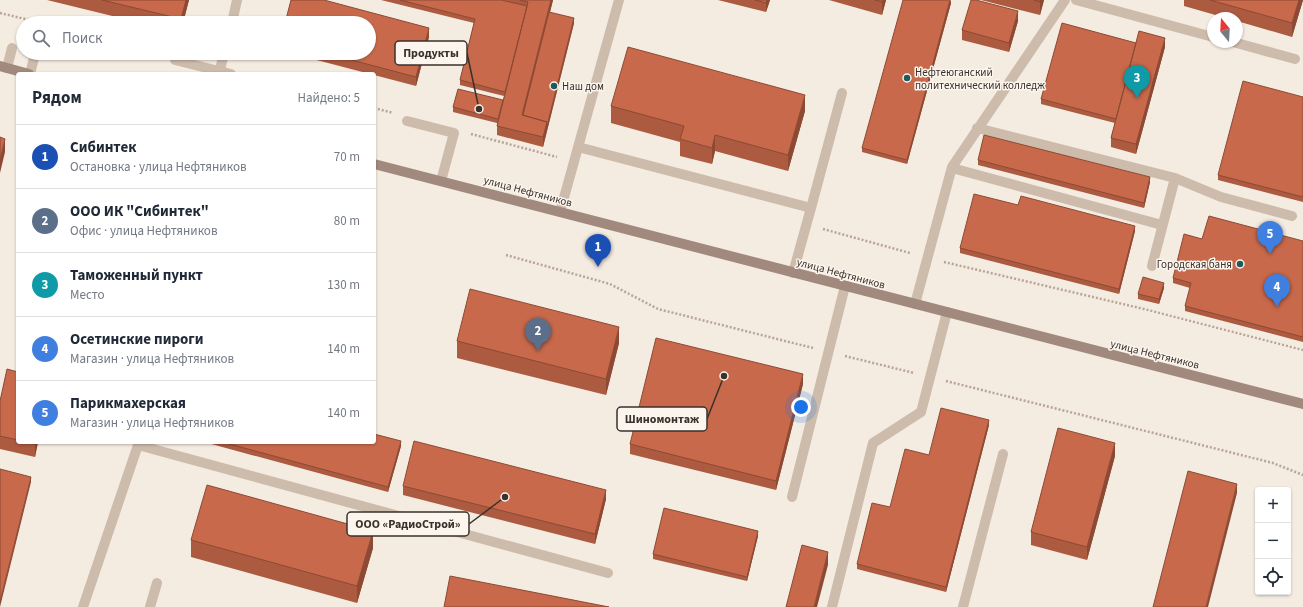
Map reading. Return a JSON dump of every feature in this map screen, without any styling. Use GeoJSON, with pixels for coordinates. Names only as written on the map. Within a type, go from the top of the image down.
{"type":"FeatureCollection","features":[{"type":"Feature","properties":{"kind":"main road"},"geometry":{"type":"LineString","coordinates":[[3,67],[22,72]]}},
{"type":"Feature","properties":{"kind":"main road","name":"улица Нефтяников"},"geometry":{"type":"LineString","coordinates":[[376,165],[1303,404]]}},
{"type":"Feature","properties":{"kind":"lane"},"geometry":{"type":"LineString","coordinates":[[234,16],[238,0]]}},
{"type":"Feature","properties":{"kind":"lane"},"geometry":{"type":"LineString","coordinates":[[560,212],[619,0]]}},
{"type":"Feature","properties":{"kind":"lane"},"geometry":{"type":"LineString","coordinates":[[915,304],[952,168],[977,128],[1065,0]]}},
{"type":"Feature","properties":{"kind":"lane"},"geometry":{"type":"LineString","coordinates":[[1076,0],[1207,35]]}},
{"type":"Feature","properties":{"kind":"lane"},"geometry":{"type":"LineString","coordinates":[[1243,45],[1295,58]]}},
{"type":"Feature","properties":{"kind":"lane"},"geometry":{"type":"LineString","coordinates":[[3,67],[12,48]]}},
{"type":"Feature","properties":{"kind":"lane"},"geometry":{"type":"LineString","coordinates":[[30,72],[33,60]]}},
{"type":"Feature","properties":{"kind":"lane"},"geometry":{"type":"LineString","coordinates":[[175,60],[219,72],[222,60]]}},
{"type":"Feature","properties":{"kind":"lane"},"geometry":{"type":"LineString","coordinates":[[793,273],[842,93]]}},
{"type":"Feature","properties":{"kind":"lane"},"geometry":{"type":"LineString","coordinates":[[407,121],[454,133],[441,181]]}},
{"type":"Feature","properties":{"kind":"lane"},"geometry":{"type":"LineString","coordinates":[[977,128],[1175,178],[1221,197],[1292,216]]}},
{"type":"Feature","properties":{"kind":"lane"},"geometry":{"type":"LineString","coordinates":[[578,147],[811,208]]}},
{"type":"Feature","properties":{"kind":"lane"},"geometry":{"type":"LineString","coordinates":[[952,168],[1162,225]]}},
{"type":"Feature","properties":{"kind":"lane"},"geometry":{"type":"LineString","coordinates":[[1152,266],[1175,178]]}},
{"type":"Feature","properties":{"kind":"lane"},"geometry":{"type":"LineString","coordinates":[[792,497],[845,286]]}},
{"type":"Feature","properties":{"kind":"lane"},"geometry":{"type":"LineString","coordinates":[[832,607],[873,443],[921,412],[947,312]]}},
{"type":"Feature","properties":{"kind":"lane"},"geometry":{"type":"LineString","coordinates":[[83,607],[138,444]]}},
{"type":"Feature","properties":{"kind":"lane"},"geometry":{"type":"LineString","coordinates":[[142,444],[608,573]]}},
{"type":"Feature","properties":{"kind":"lane"},"geometry":{"type":"LineString","coordinates":[[963,607],[1003,454]]}},
{"type":"Feature","properties":{"kind":"lane"},"geometry":{"type":"LineString","coordinates":[[150,607],[157,583]]}},
{"type":"Feature","properties":{"kind":"path"},"geometry":{"type":"LineString","coordinates":[[0,13],[16,17]]}},
{"type":"Feature","properties":{"kind":"path"},"geometry":{"type":"LineString","coordinates":[[506,255],[610,284],[658,309],[1265,462],[1303,475]]}},
{"type":"Feature","properties":{"kind":"building"},"geometry":{"type":"Polygon","coordinates":[[[102,0],[186,0],[182,16],[169,16],[102,0]]]}},
{"type":"Feature","properties":{"kind":"building"},"geometry":{"type":"Polygon","coordinates":[[[291,0],[324,0],[429,28],[416,77],[352,60],[376,60],[376,16],[287,16],[291,0]]]}},
{"type":"Feature","properties":{"kind":"building"},"geometry":{"type":"Polygon","coordinates":[[[400,0],[501,0],[527,6],[505,92],[460,80],[475,19],[400,0]]]}},
{"type":"Feature","properties":{"kind":"building"},"geometry":{"type":"Polygon","coordinates":[[[520,0],[551,0],[522,115],[547,122],[543,137],[497,126],[528,2],[520,0]]]}},
{"type":"Feature","properties":{"kind":"building"},"geometry":{"type":"Polygon","coordinates":[[[755,0],[767,0],[766,3],[755,0]]]}},
{"type":"Feature","properties":{"kind":"building","name":"Нефтеюганский политехнический колледж"},"geometry":{"type":"Polygon","coordinates":[[[903,0],[950,0],[907,160],[862,148],[903,0]]]}},
{"type":"Feature","properties":{"kind":"building"},"geometry":{"type":"Polygon","coordinates":[[[971,0],[1018,11],[1009,43],[962,30],[971,0]]]}},
{"type":"Feature","properties":{"kind":"building"},"geometry":{"type":"Polygon","coordinates":[[[1210,0],[1299,0],[1292,23],[1210,0]]]}},
{"type":"Feature","properties":{"kind":"building"},"geometry":{"type":"Polygon","coordinates":[[[549,12],[574,18],[547,126],[547,122],[523,115],[549,12]]]}},
{"type":"Feature","properties":{"kind":"building"},"geometry":{"type":"Polygon","coordinates":[[[1062,23],[1136,43],[1116,119],[1041,99],[1062,23]]]}},
{"type":"Feature","properties":{"kind":"building"},"geometry":{"type":"Polygon","coordinates":[[[1139,31],[1165,38],[1136,144],[1111,138],[1139,31]]]}},
{"type":"Feature","properties":{"kind":"building"},"geometry":{"type":"Polygon","coordinates":[[[628,47],[805,95],[788,155],[715,135],[712,148],[680,139],[684,126],[611,106],[628,47]]]}},
{"type":"Feature","properties":{"kind":"building"},"geometry":{"type":"Polygon","coordinates":[[[1243,81],[1303,97],[1303,197],[1218,175],[1243,81]]]}},
{"type":"Feature","properties":{"kind":"building"},"geometry":{"type":"Polygon","coordinates":[[[458,89],[503,100],[498,119],[453,107],[458,89]]]}},
{"type":"Feature","properties":{"kind":"building"},"geometry":{"type":"Polygon","coordinates":[[[984,135],[1150,177],[1144,203],[978,160],[984,135]]]}},
{"type":"Feature","properties":{"kind":"building"},"geometry":{"type":"Polygon","coordinates":[[[0,137],[5,139],[0,160],[0,137]]]}},
{"type":"Feature","properties":{"kind":"building"},"geometry":{"type":"Polygon","coordinates":[[[974,194],[1018,205],[1021,196],[1135,226],[1119,289],[960,248],[974,194]]]}},
{"type":"Feature","properties":{"kind":"building","name":"Городская баня"},"geometry":{"type":"Polygon","coordinates":[[[1209,216],[1303,241],[1303,337],[1185,306],[1191,283],[1173,278],[1184,234],[1202,239],[1209,216]]]}},
{"type":"Feature","properties":{"kind":"building"},"geometry":{"type":"Polygon","coordinates":[[[1143,277],[1164,283],[1159,299],[1138,294],[1143,277]]]}},
{"type":"Feature","properties":{"kind":"building"},"geometry":{"type":"Polygon","coordinates":[[[470,289],[619,327],[606,379],[457,341],[470,289]]]}},
{"type":"Feature","properties":{"kind":"building"},"geometry":{"type":"Polygon","coordinates":[[[656,338],[803,374],[776,481],[630,444],[656,338]]]}},
{"type":"Feature","properties":{"kind":"building"},"geometry":{"type":"Polygon","coordinates":[[[7,369],[16,371],[16,440],[0,436],[0,401],[7,369]]]}},
{"type":"Feature","properties":{"kind":"building"},"geometry":{"type":"Polygon","coordinates":[[[941,408],[989,420],[946,587],[857,564],[872,503],[890,507],[905,449],[929,455],[941,408]]]}},
{"type":"Feature","properties":{"kind":"building"},"geometry":{"type":"Polygon","coordinates":[[[1058,428],[1115,443],[1087,547],[1031,532],[1058,428]]]}},
{"type":"Feature","properties":{"kind":"building"},"geometry":{"type":"Polygon","coordinates":[[[376,435],[401,441],[388,487],[229,444],[376,444],[376,435]]]}},
{"type":"Feature","properties":{"kind":"building"},"geometry":{"type":"Polygon","coordinates":[[[414,441],[606,490],[595,534],[403,486],[414,441]]]}},
{"type":"Feature","properties":{"kind":"building"},"geometry":{"type":"Polygon","coordinates":[[[0,469],[31,477],[0,602],[0,469]]]}},
{"type":"Feature","properties":{"kind":"building"},"geometry":{"type":"Polygon","coordinates":[[[1188,471],[1237,484],[1206,607],[1153,607],[1188,471]]]}},
{"type":"Feature","properties":{"kind":"building"},"geometry":{"type":"Polygon","coordinates":[[[207,485],[373,531],[357,586],[191,540],[207,485]]]}},
{"type":"Feature","properties":{"kind":"building"},"geometry":{"type":"Polygon","coordinates":[[[664,508],[758,531],[747,577],[653,554],[664,508]]]}},
{"type":"Feature","properties":{"kind":"building"},"geometry":{"type":"Polygon","coordinates":[[[802,545],[828,552],[814,607],[786,607],[802,545]]]}},
{"type":"Feature","properties":{"kind":"building"},"geometry":{"type":"Polygon","coordinates":[[[450,576],[609,607],[444,607],[450,576]]]}},
{"type":"Feature","properties":{"kind":"place","name":"Нефтеюганский политехнический колледж"},"geometry":{"type":"Point","coordinates":[907,78]}},
{"type":"Feature","properties":{"kind":"place","name":"Наш дом"},"geometry":{"type":"Point","coordinates":[554,86]}},
{"type":"Feature","properties":{"kind":"place","name":"Таможенный пункт"},"geometry":{"type":"Point","coordinates":[1137,98]}},
{"type":"Feature","properties":{"kind":"place","name":"Продукты"},"geometry":{"type":"Point","coordinates":[479,109]}},
{"type":"Feature","properties":{"kind":"place","name":"Парикмахерская"},"geometry":{"type":"Point","coordinates":[1270,254]}},
{"type":"Feature","properties":{"kind":"place","name":"Городская баня"},"geometry":{"type":"Point","coordinates":[1240,264]}},
{"type":"Feature","properties":{"kind":"place","name":"Сибинтек"},"geometry":{"type":"Point","coordinates":[598,267]}},
{"type":"Feature","properties":{"kind":"place","name":"Осетинские пироги"},"geometry":{"type":"Point","coordinates":[1277,307]}},
{"type":"Feature","properties":{"kind":"place","name":"ООО ИК \"Сибинтек\""},"geometry":{"type":"Point","coordinates":[538,351]}},
{"type":"Feature","properties":{"kind":"place","name":"Шиномонтаж"},"geometry":{"type":"Point","coordinates":[724,376]}},
{"type":"Feature","properties":{"kind":"place","name":"ООО «РадиоСтрой»"},"geometry":{"type":"Point","coordinates":[505,497]}}]}
